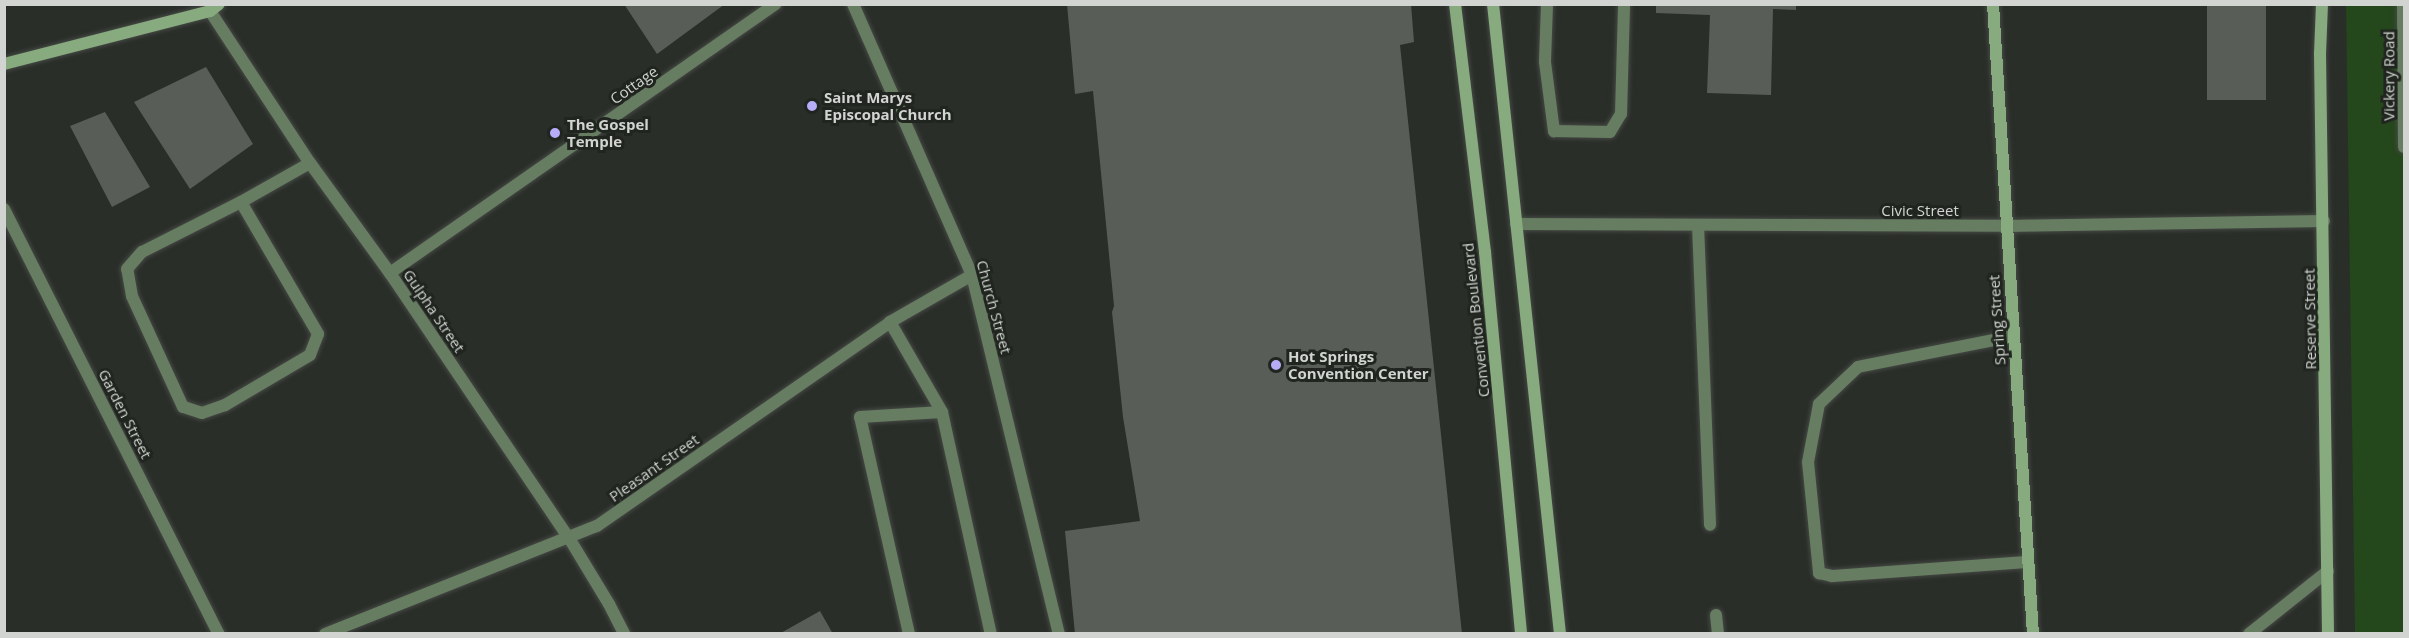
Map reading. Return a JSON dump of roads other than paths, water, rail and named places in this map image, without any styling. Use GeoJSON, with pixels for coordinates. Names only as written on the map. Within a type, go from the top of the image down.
{"type":"FeatureCollection","features":[{"type":"Feature","properties":{"kind":"street","name":"Cottage"},"geometry":{"type":"LineString","coordinates":[[390,273],[776,4]]}},
{"type":"Feature","properties":{"kind":"street","name":"Church Street"},"geometry":{"type":"LineString","coordinates":[[853,4],[972,275],[1058,633]]}},
{"type":"Feature","properties":{"kind":"street","name":"Convention Boulevard"},"geometry":{"type":"LineString","coordinates":[[1455,4],[1485,252],[1521,633]]}},
{"type":"Feature","properties":{"kind":"street"},"geometry":{"type":"LineString","coordinates":[[1493,4],[1560,633]]}},
{"type":"Feature","properties":{"kind":"street"},"geometry":{"type":"LineString","coordinates":[[1547,4],[1545,62],[1554,131],[1610,132],[1621,114],[1624,4]]}},
{"type":"Feature","properties":{"kind":"street","name":"Spring Street"},"geometry":{"type":"LineString","coordinates":[[1993,4],[2033,633]]}},
{"type":"Feature","properties":{"kind":"street","name":"Reserve Street"},"geometry":{"type":"LineString","coordinates":[[2322,4],[2320,54],[2328,633]]}},
{"type":"Feature","properties":{"kind":"street","name":"Vickery Road"},"geometry":{"type":"LineString","coordinates":[[2403,4],[2404,147]]}},
{"type":"Feature","properties":{"kind":"street","name":"Gulpha Street"},"geometry":{"type":"LineString","coordinates":[[215,8],[310,163],[390,273],[569,538],[624,633]]}},
{"type":"Feature","properties":{"kind":"street"},"geometry":{"type":"LineString","coordinates":[[4,64],[215,8]]}},
{"type":"Feature","properties":{"kind":"street"},"geometry":{"type":"LineString","coordinates":[[241,202],[318,334],[310,355],[225,405],[202,414],[183,407],[132,296],[127,269],[142,252],[241,202],[310,163]]}},
{"type":"Feature","properties":{"kind":"street","name":"Garden Street"},"geometry":{"type":"LineString","coordinates":[[4,209],[219,633]]}},
{"type":"Feature","properties":{"kind":"street","name":"Civic Street"},"geometry":{"type":"LineString","coordinates":[[1516,224],[2006,226],[2324,221]]}},
{"type":"Feature","properties":{"kind":"street"},"geometry":{"type":"LineString","coordinates":[[1698,225],[1710,525]]}},
{"type":"Feature","properties":{"kind":"street","name":"Pleasant Street"},"geometry":{"type":"LineString","coordinates":[[325,633],[597,526],[890,322],[972,275]]}},
{"type":"Feature","properties":{"kind":"street"},"geometry":{"type":"LineString","coordinates":[[890,322],[942,412],[991,633]]}},
{"type":"Feature","properties":{"kind":"street"},"geometry":{"type":"LineString","coordinates":[[2014,336],[1858,367],[1819,404],[1808,462],[1819,573],[1832,576],[2028,562]]}},
{"type":"Feature","properties":{"kind":"street"},"geometry":{"type":"LineString","coordinates":[[909,633],[860,417],[942,412]]}},
{"type":"Feature","properties":{"kind":"street"},"geometry":{"type":"LineString","coordinates":[[2249,633],[2328,571]]}},
{"type":"Feature","properties":{"kind":"street"},"geometry":{"type":"LineString","coordinates":[[1716,615],[1718,633]]}},
{"type":"Feature","properties":{"kind":"place","name":"Saint Marys Episcopal Church"},"geometry":{"type":"Point","coordinates":[812,106]}},
{"type":"Feature","properties":{"kind":"place","name":"The Gospel Temple"},"geometry":{"type":"Point","coordinates":[555,133]}},
{"type":"Feature","properties":{"kind":"place","name":"Hot Springs Convention Center"},"geometry":{"type":"Point","coordinates":[1276,365]}}]}
